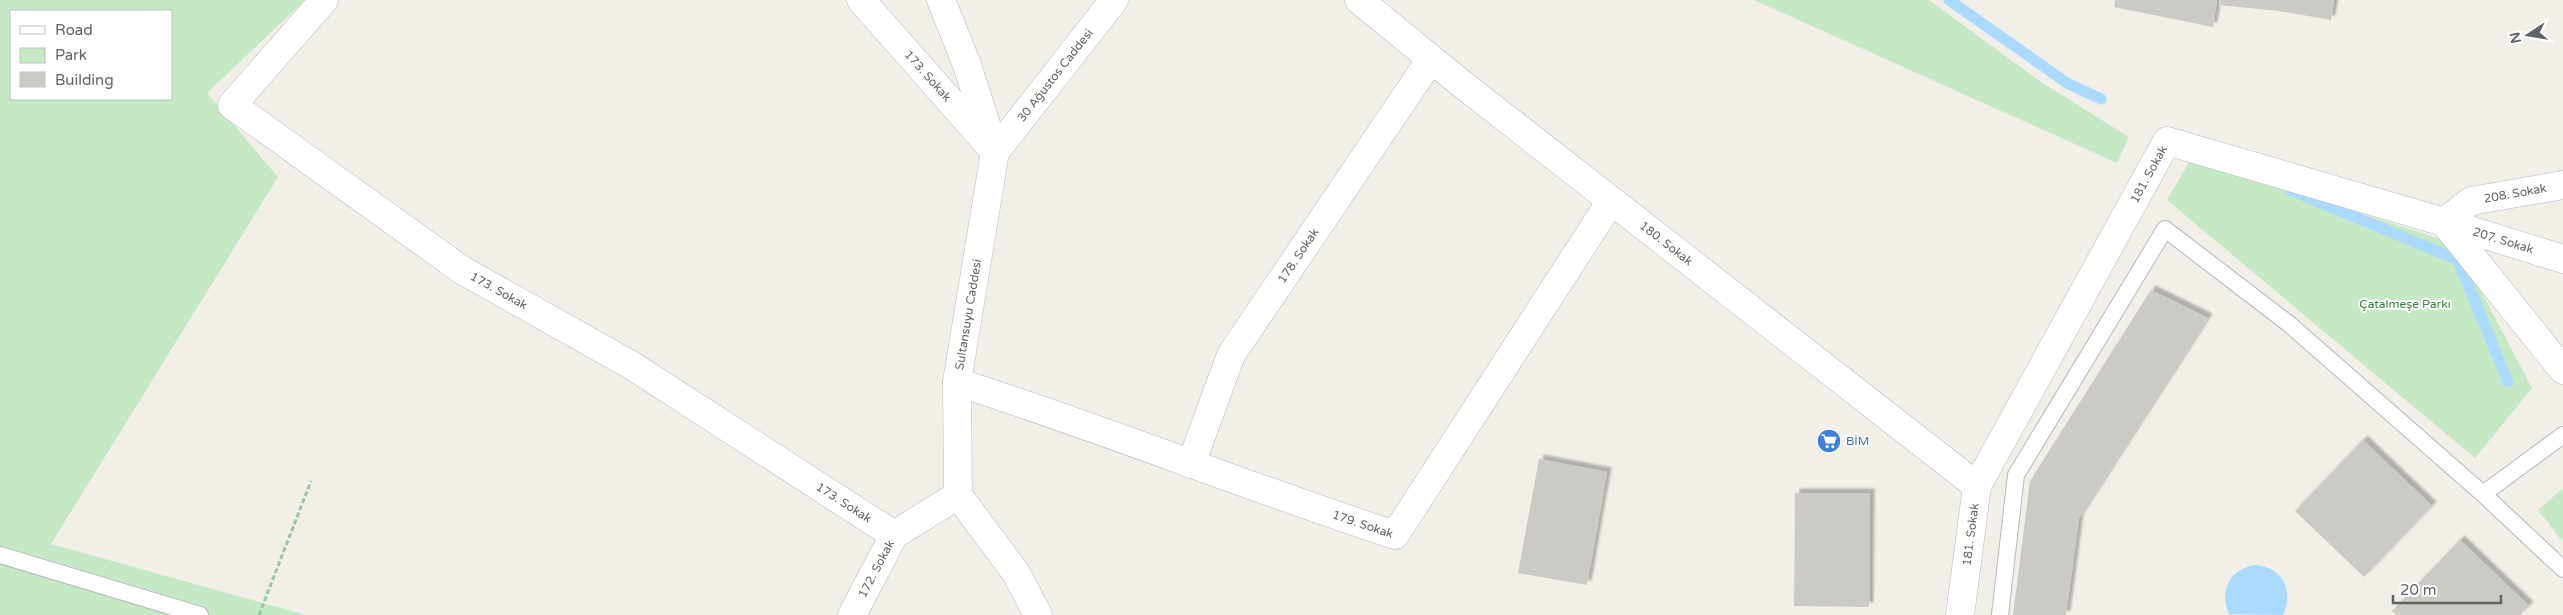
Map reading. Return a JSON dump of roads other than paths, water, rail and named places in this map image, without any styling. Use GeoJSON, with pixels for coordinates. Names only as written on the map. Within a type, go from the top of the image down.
{"type":"FeatureCollection","features":[{"type":"Feature","properties":{"kind":"street","name":"173. Sokak"},"geometry":{"type":"LineString","coordinates":[[324,0],[232,105],[462,270],[631,365],[894,535]]}},
{"type":"Feature","properties":{"kind":"street","name":"173. Sokak"},"geometry":{"type":"LineString","coordinates":[[861,0],[995,152]]}},
{"type":"Feature","properties":{"kind":"street","name":"Sultansuyu Caddesi"},"geometry":{"type":"LineString","coordinates":[[941,0],[967,65],[995,152],[957,382],[958,495]]}},
{"type":"Feature","properties":{"kind":"street","name":"30 Ağustos Caddesi"},"geometry":{"type":"LineString","coordinates":[[995,152],[1114,0]]}},
{"type":"Feature","properties":{"kind":"street","name":"180. Sokak"},"geometry":{"type":"LineString","coordinates":[[1359,0],[1430,59],[1977,486]]}},
{"type":"Feature","properties":{"kind":"street","name":"178. Sokak"},"geometry":{"type":"LineString","coordinates":[[1190,464],[1231,355],[1430,59]]}},
{"type":"Feature","properties":{"kind":"street","name":"181. Sokak"},"geometry":{"type":"LineString","coordinates":[[1960,615],[1977,486],[2167,141],[2444,222]]}},
{"type":"Feature","properties":{"kind":"street","name":"208. Sokak"},"geometry":{"type":"LineString","coordinates":[[2444,222],[2471,201],[2563,185]]}},
{"type":"Feature","properties":{"kind":"street","name":"179. Sokak"},"geometry":{"type":"LineString","coordinates":[[957,382],[1040,409],[1190,464],[1395,535],[1611,201]]}},
{"type":"Feature","properties":{"kind":"street","name":"207. Sokak"},"geometry":{"type":"LineString","coordinates":[[2444,222],[2563,259]]}},
{"type":"Feature","properties":{"kind":"street"},"geometry":{"type":"LineString","coordinates":[[2444,222],[2563,370]]}},
{"type":"Feature","properties":{"kind":"street","name":"172. Sokak"},"geometry":{"type":"LineString","coordinates":[[852,615],[894,535],[958,495]]}},
{"type":"Feature","properties":{"kind":"street"},"geometry":{"type":"LineString","coordinates":[[958,495],[1016,574],[1038,615]]}},
{"type":"Feature","properties":{"kind":"lane"},"geometry":{"type":"LineString","coordinates":[[2000,615],[2016,475],[2165,229],[2289,324],[2483,494],[2563,569]]}},
{"type":"Feature","properties":{"kind":"lane"},"geometry":{"type":"LineString","coordinates":[[2483,494],[2563,435]]}},
{"type":"Feature","properties":{"kind":"lane"},"geometry":{"type":"LineString","coordinates":[[0,555],[200,615]]}},
{"type":"Feature","properties":{"kind":"water"},"geometry":{"type":"Polygon","coordinates":[[[2255,565],[2273,570],[2284,582],[2287,597],[2283,615],[2229,614],[2225,597],[2228,582],[2239,571],[2255,565]]]}},
{"type":"Feature","properties":{"kind":"waterway"},"geometry":{"type":"LineString","coordinates":[[1949,0],[2067,83],[2101,99]]}},
{"type":"Feature","properties":{"kind":"waterway"},"geometry":{"type":"LineString","coordinates":[[2290,190],[2458,260],[2508,382]]}},
{"type":"Feature","properties":{"kind":"place","name":"BİM"},"geometry":{"type":"Point","coordinates":[1829,441]}},
{"type":"Feature","properties":{"kind":"park label","name":"Çatalmeşe Parkı"},"geometry":{"type":"Point","coordinates":[2405,304]}}]}
